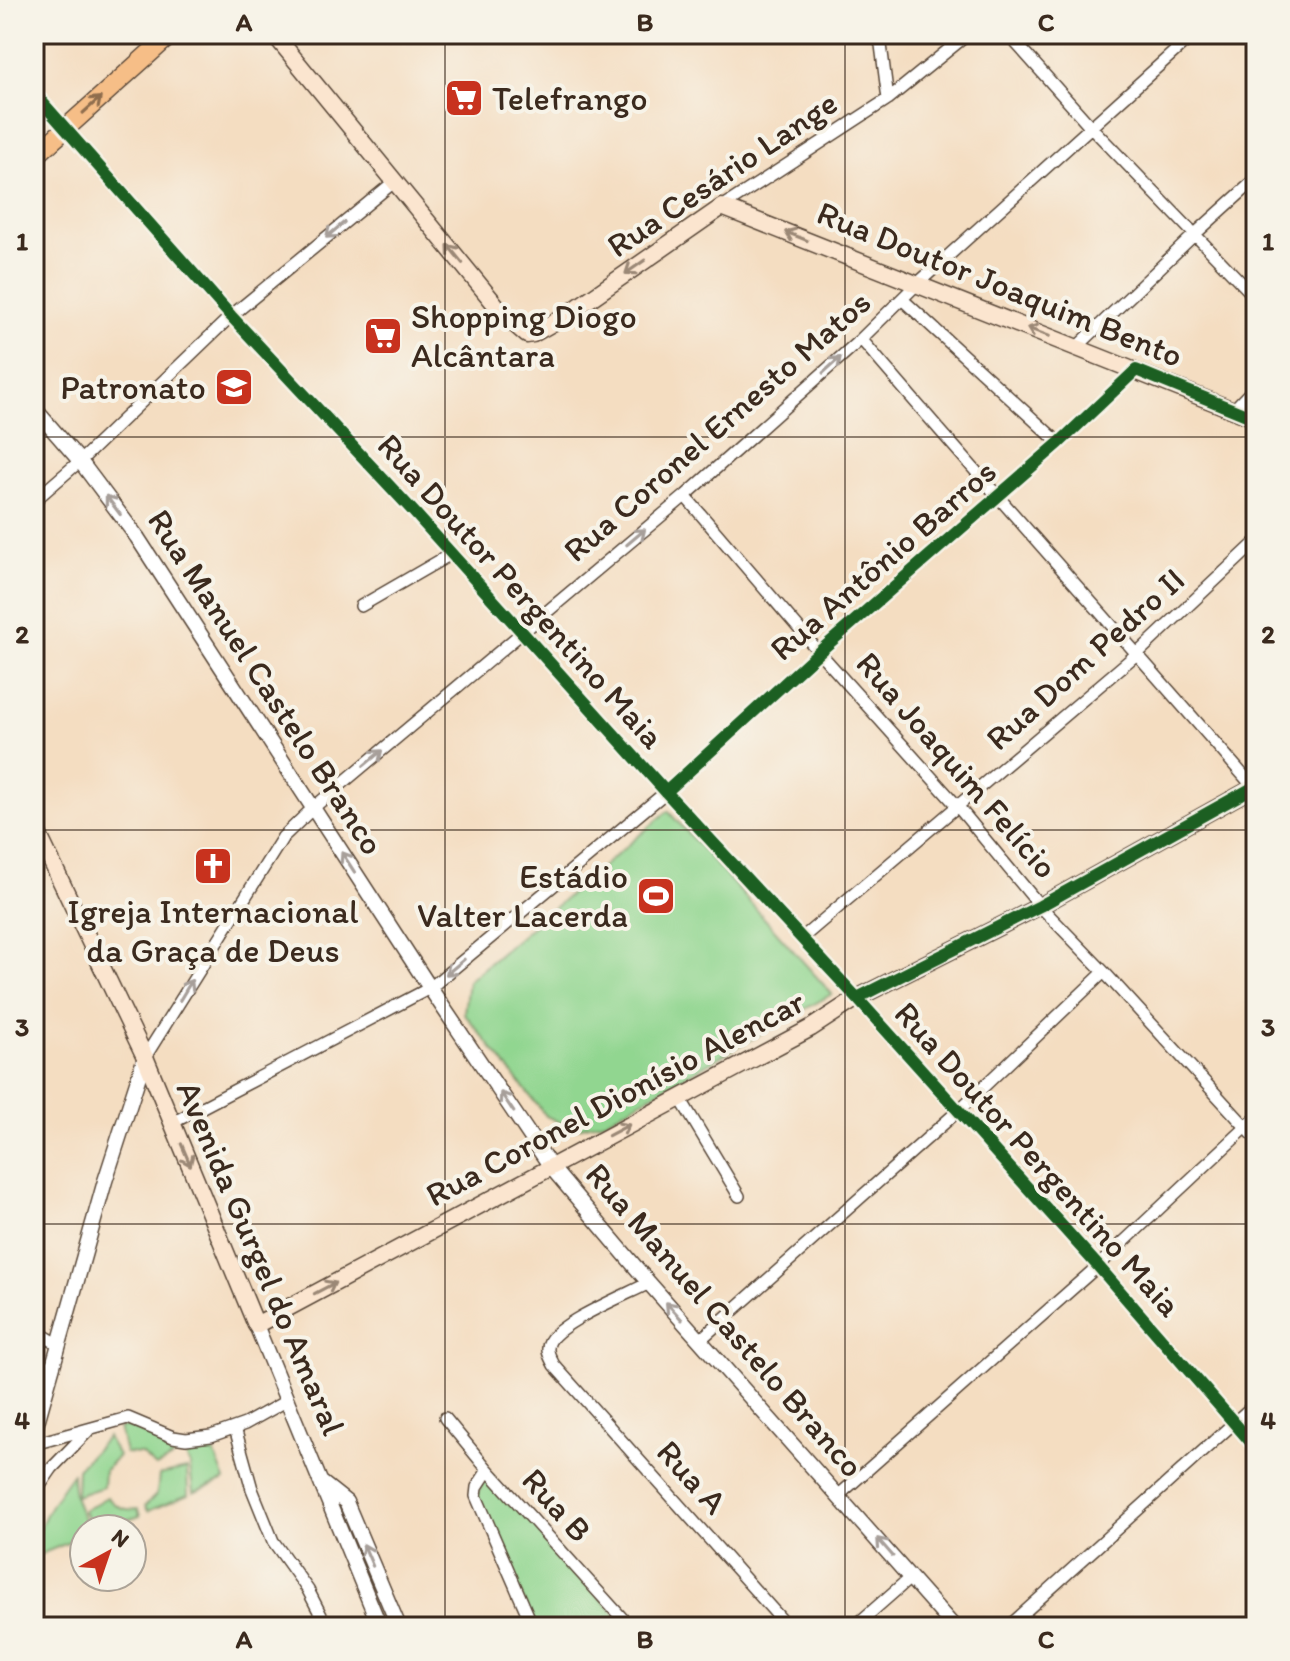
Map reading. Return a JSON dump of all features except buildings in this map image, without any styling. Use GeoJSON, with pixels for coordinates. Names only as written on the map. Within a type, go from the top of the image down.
{"type":"FeatureCollection","features":[{"type":"Feature","properties":{"kind":"main road"},"geometry":{"type":"LineString","coordinates":[[34,157],[171,34]]}},
{"type":"Feature","properties":{"kind":"main road"},"geometry":{"type":"LineString","coordinates":[[274,34],[395,181]]}},
{"type":"Feature","properties":{"kind":"main road","name":"Rua Cesário Lange"},"geometry":{"type":"LineString","coordinates":[[395,181],[504,315],[520,331],[533,334],[568,314],[722,207]]}},
{"type":"Feature","properties":{"kind":"main road","name":"Rua Doutor Joaquim Bento"},"geometry":{"type":"LineString","coordinates":[[722,207],[1256,419]]}},
{"type":"Feature","properties":{"kind":"main road","name":"Rua Coronel Dionísio Alencar"},"geometry":{"type":"LineString","coordinates":[[256,1325],[811,1028],[857,998],[1040,906],[1255,788]]}},
{"type":"Feature","properties":{"kind":"main road","name":"Avenida Gurgel do Amaral"},"geometry":{"type":"LineString","coordinates":[[34,825],[145,1057],[256,1325]]}},
{"type":"Feature","properties":{"kind":"street"},"geometry":{"type":"LineString","coordinates":[[876,34],[881,45],[888,99]]}},
{"type":"Feature","properties":{"kind":"street","name":"Rua Cesário Lange"},"geometry":{"type":"LineString","coordinates":[[722,207],[888,99],[968,34]]}},
{"type":"Feature","properties":{"kind":"street"},"geometry":{"type":"LineString","coordinates":[[1008,34],[1091,127],[1256,298]]}},
{"type":"Feature","properties":{"kind":"street","name":"Rua Coronel Ernesto Matos"},"geometry":{"type":"LineString","coordinates":[[145,1057],[283,837],[313,808],[685,496],[1194,34]]}},
{"type":"Feature","properties":{"kind":"street","name":"Rua Doutor Pergentino Maia"},"geometry":{"type":"LineString","coordinates":[[34,93],[231,316],[857,998],[1098,1266],[1256,1448]]}},
{"type":"Feature","properties":{"kind":"street"},"geometry":{"type":"LineString","coordinates":[[1077,347],[1256,179]]}},
{"type":"Feature","properties":{"kind":"street"},"geometry":{"type":"LineString","coordinates":[[34,501],[231,316],[395,181]]}},
{"type":"Feature","properties":{"kind":"street"},"geometry":{"type":"LineString","coordinates":[[903,300],[1059,443]]}},
{"type":"Feature","properties":{"kind":"street"},"geometry":{"type":"LineString","coordinates":[[861,339],[1255,788]]}},
{"type":"Feature","properties":{"kind":"street","name":"Rua Antônio Barros"},"geometry":{"type":"LineString","coordinates":[[172,1123],[430,988],[666,792],[819,652],[1059,443],[1136,370]]}},
{"type":"Feature","properties":{"kind":"street"},"geometry":{"type":"LineString","coordinates":[[1234,409],[1256,386]]}},
{"type":"Feature","properties":{"kind":"street","name":"Rua Manuel Castelo Branco"},"geometry":{"type":"LineString","coordinates":[[34,408],[80,461],[137,537],[430,988],[551,1167],[649,1283],[954,1627]]}},
{"type":"Feature","properties":{"kind":"street","name":"Rua Joaquim Felício"},"geometry":{"type":"LineString","coordinates":[[685,496],[959,808],[1040,906],[1256,1138]]}},
{"type":"Feature","properties":{"kind":"street","name":"Rua Dom Pedro II"},"geometry":{"type":"LineString","coordinates":[[802,938],[959,808],[1138,653],[1256,542]]}},
{"type":"Feature","properties":{"kind":"street"},"geometry":{"type":"LineString","coordinates":[[361,606],[451,554]]}},
{"type":"Feature","properties":{"kind":"street"},"geometry":{"type":"LineString","coordinates":[[700,1340],[958,1111],[1104,972]]}},
{"type":"Feature","properties":{"kind":"street"},"geometry":{"type":"LineString","coordinates":[[34,1433],[105,1181],[145,1057]]}},
{"type":"Feature","properties":{"kind":"street"},"geometry":{"type":"LineString","coordinates":[[680,1098],[739,1196]]}},
{"type":"Feature","properties":{"kind":"street"},"geometry":{"type":"LineString","coordinates":[[839,1495],[1098,1266],[1256,1118]]}},
{"type":"Feature","properties":{"kind":"street","name":"Rua A"},"geometry":{"type":"LineString","coordinates":[[649,1283],[557,1333],[547,1351],[554,1365],[788,1627]]}},
{"type":"Feature","properties":{"kind":"street","name":"Avenida Gurgel do Amaral"},"geometry":{"type":"LineString","coordinates":[[256,1325],[380,1627]]}},
{"type":"Feature","properties":{"kind":"street"},"geometry":{"type":"LineString","coordinates":[[34,1330],[58,1344]]}},
{"type":"Feature","properties":{"kind":"street"},"geometry":{"type":"LineString","coordinates":[[34,1444],[128,1418],[173,1437],[186,1439],[235,1428],[288,1400]]}},
{"type":"Feature","properties":{"kind":"street"},"geometry":{"type":"LineString","coordinates":[[1008,1627],[1256,1403]]}},
{"type":"Feature","properties":{"kind":"street","name":"Rua B"},"geometry":{"type":"LineString","coordinates":[[445,1418],[630,1627]]}},
{"type":"Feature","properties":{"kind":"street"},"geometry":{"type":"LineString","coordinates":[[235,1428],[252,1489],[273,1541],[308,1590],[327,1627]]}},
{"type":"Feature","properties":{"kind":"street"},"geometry":{"type":"LineString","coordinates":[[34,1494],[52,1468],[88,1431]]}},
{"type":"Feature","properties":{"kind":"street"},"geometry":{"type":"LineString","coordinates":[[488,1470],[477,1487],[476,1496],[533,1627]]}},
{"type":"Feature","properties":{"kind":"street","name":"Avenida Gurgel do Amaral"},"geometry":{"type":"LineString","coordinates":[[322,1483],[346,1502],[399,1627]]}},
{"type":"Feature","properties":{"kind":"street"},"geometry":{"type":"LineString","coordinates":[[854,1627],[911,1577]]}},
{"type":"Feature","properties":{"kind":"green space","name":"Estádio Valter Lacerda"},"geometry":{"type":"Polygon","coordinates":[[[668,811],[832,994],[605,1121],[574,1129],[546,1116],[464,1013],[468,981],[668,811]]]}},
{"type":"Feature","properties":{"kind":"green space"},"geometry":{"type":"Polygon","coordinates":[[[126,1426],[178,1447],[180,1453],[156,1467],[141,1454],[125,1453],[119,1428],[126,1426]]]}},
{"type":"Feature","properties":{"kind":"green space"},"geometry":{"type":"Polygon","coordinates":[[[107,1437],[118,1456],[104,1471],[103,1487],[76,1496],[77,1469],[107,1437]]]}},
{"type":"Feature","properties":{"kind":"green space"},"geometry":{"type":"Polygon","coordinates":[[[211,1444],[225,1480],[193,1493],[190,1465],[182,1448],[211,1444]]]}},
{"type":"Feature","properties":{"kind":"green space"},"geometry":{"type":"Polygon","coordinates":[[[187,1469],[188,1495],[148,1511],[145,1506],[157,1494],[159,1475],[187,1469]]]}},
{"type":"Feature","properties":{"kind":"green space"},"geometry":{"type":"Polygon","coordinates":[[[487,1471],[627,1627],[535,1627],[477,1496],[487,1471]]]}},
{"type":"Feature","properties":{"kind":"green space"},"geometry":{"type":"Polygon","coordinates":[[[72,1474],[73,1490],[82,1513],[68,1513],[68,1543],[34,1557],[38,1535],[53,1503],[72,1474]]]}},
{"type":"Feature","properties":{"kind":"green space"},"geometry":{"type":"Polygon","coordinates":[[[107,1497],[121,1508],[138,1509],[139,1513],[84,1513],[83,1511],[107,1497]]]}},
{"type":"Feature","properties":{"kind":"cycle path"},"geometry":{"type":"LineString","coordinates":[[34,93],[231,316],[857,998],[1098,1266],[1256,1448]]}},
{"type":"Feature","properties":{"kind":"cycle path"},"geometry":{"type":"LineString","coordinates":[[666,792],[819,652],[1059,443],[1136,370],[1256,419]]}},
{"type":"Feature","properties":{"kind":"cycle path"},"geometry":{"type":"LineString","coordinates":[[857,998],[1040,906],[1256,786]]}},
{"type":"Feature","properties":{"kind":"place","name":"Telefrango"},"geometry":{"type":"Point","coordinates":[464,98]}},
{"type":"Feature","properties":{"kind":"place","name":"Shopping Diogo Alcântara"},"geometry":{"type":"Point","coordinates":[383,336]}},
{"type":"Feature","properties":{"kind":"place","name":"Patronato"},"geometry":{"type":"Point","coordinates":[234,387]}},
{"type":"Feature","properties":{"kind":"place","name":"Igreja Internacional da Graça de Deus"},"geometry":{"type":"Point","coordinates":[213,866]}},
{"type":"Feature","properties":{"kind":"place","name":"Estádio Valter Lacerda"},"geometry":{"type":"Point","coordinates":[656,896]}}]}
